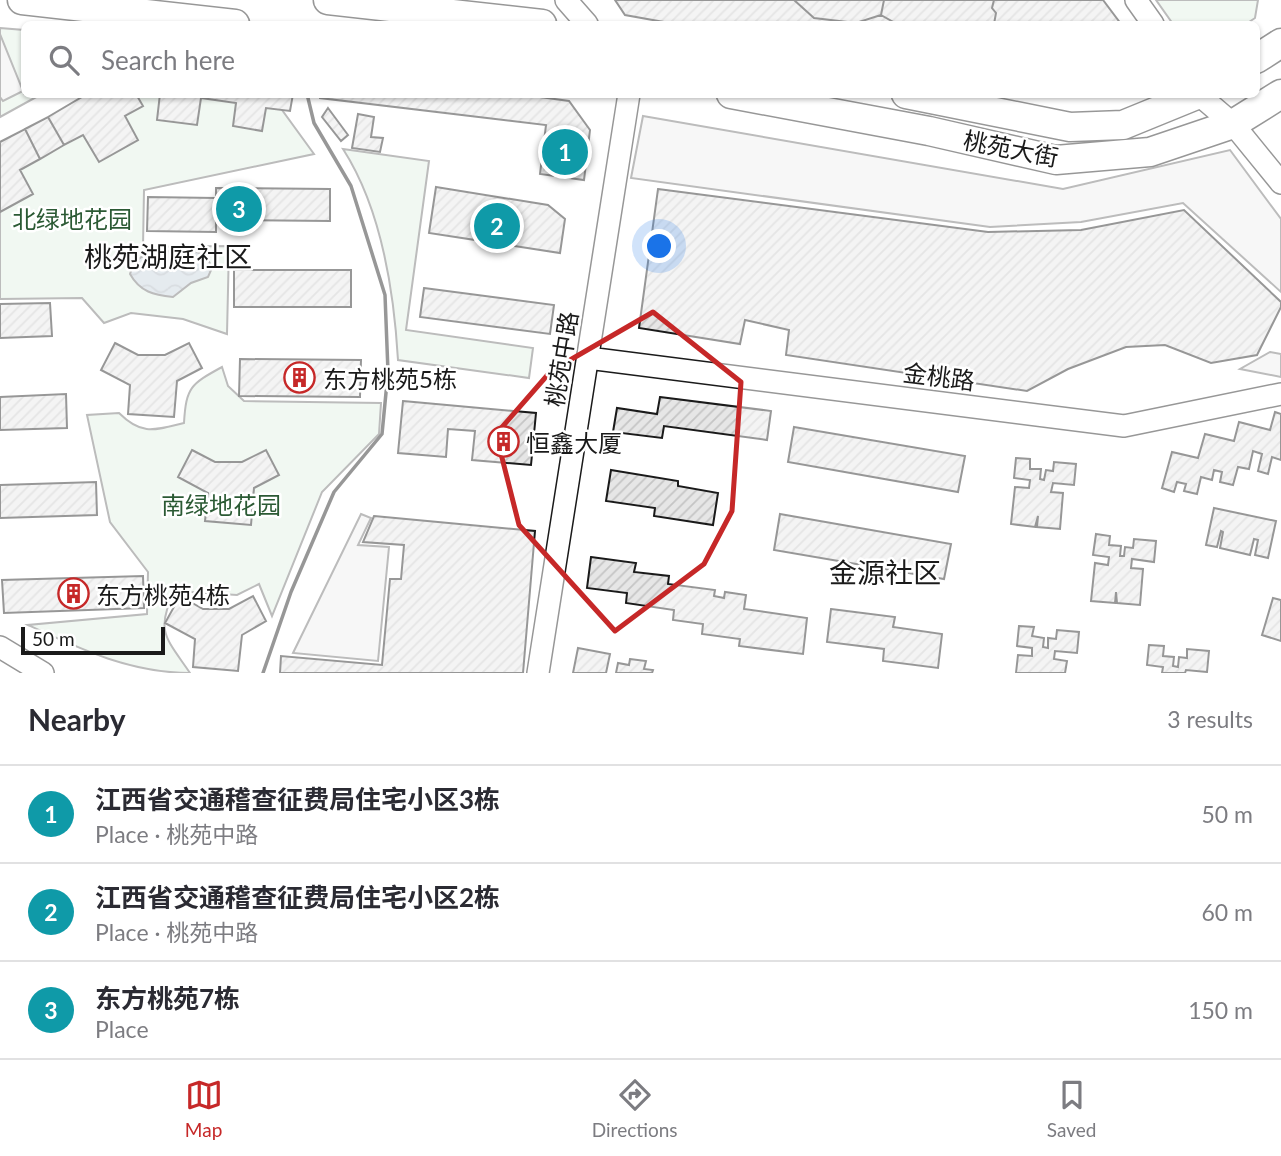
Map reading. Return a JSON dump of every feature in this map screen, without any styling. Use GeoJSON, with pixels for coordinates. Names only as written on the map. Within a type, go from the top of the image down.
{"type":"FeatureCollection","features":[{"type":"Feature","properties":{"kind":"main road"},"geometry":{"type":"LineString","coordinates":[[22,0],[208,21]]}},
{"type":"Feature","properties":{"kind":"main road"},"geometry":{"type":"LineString","coordinates":[[328,0],[515,21]]}},
{"type":"Feature","properties":{"kind":"main road"},"geometry":{"type":"LineString","coordinates":[[1260,56],[1281,43]]}},
{"type":"Feature","properties":{"kind":"main road","name":"桃苑大街"},"geometry":{"type":"LineString","coordinates":[[752,98],[929,131],[1056,160],[1150,152],[1233,124],[1281,94]]}},
{"type":"Feature","properties":{"kind":"main road","name":"桃苑大街"},"geometry":{"type":"LineString","coordinates":[[926,98],[1070,127],[1123,125],[1191,98]]}},
{"type":"Feature","properties":{"kind":"street"},"geometry":{"type":"LineString","coordinates":[[566,0],[584,21]]}},
{"type":"Feature","properties":{"kind":"street"},"geometry":{"type":"LineString","coordinates":[[1136,0],[1151,21]]}},
{"type":"Feature","properties":{"kind":"street","name":"桃苑中路"},"geometry":{"type":"LineString","coordinates":[[538,673],[628,98]]}},
{"type":"Feature","properties":{"kind":"street"},"geometry":{"type":"LineString","coordinates":[[1203,98],[1233,124],[1281,183]]}},
{"type":"Feature","properties":{"kind":"street","name":"金桃路"},"geometry":{"type":"LineString","coordinates":[[588,358],[1124,426],[1281,394]]}},
{"type":"Feature","properties":{"kind":"street"},"geometry":{"type":"LineString","coordinates":[[0,647],[43,673]]}},
{"type":"Feature","properties":{"kind":"highlighted area"},"geometry":{"type":"Polygon","coordinates":[[[653,312],[741,382],[732,511],[704,564],[615,631],[519,525],[496,434],[551,371],[653,312]]]}},
{"type":"Feature","properties":{"kind":"green space"},"geometry":{"type":"Polygon","coordinates":[[[1156,0],[1258,0],[1255,18],[1250,21],[1171,21],[1156,0]]]}},
{"type":"Feature","properties":{"kind":"green space"},"geometry":{"type":"Polygon","coordinates":[[[0,28],[21,30],[21,98],[35,98],[0,117],[0,28]]]}},
{"type":"Feature","properties":{"kind":"green space","name":"北绿地花园"},"geometry":{"type":"Polygon","coordinates":[[[136,98],[274,99],[314,154],[144,190],[143,247],[229,246],[227,334],[183,319],[131,313],[104,323],[82,298],[0,299],[0,169],[136,98]]]}},
{"type":"Feature","properties":{"kind":"green space"},"geometry":{"type":"Polygon","coordinates":[[[343,149],[429,161],[406,330],[533,348],[529,378],[398,360],[389,278],[376,223],[356,172],[343,149]]]}},
{"type":"Feature","properties":{"kind":"green space","name":"南绿地花园"},"geometry":{"type":"Polygon","coordinates":[[[222,367],[228,386],[244,401],[381,403],[379,434],[322,492],[272,616],[259,584],[237,595],[175,591],[164,626],[170,643],[190,673],[147,669],[106,658],[28,625],[147,614],[148,572],[110,522],[87,415],[119,413],[135,425],[149,429],[184,423],[186,401],[192,388],[222,367]]]}},
{"type":"Feature","properties":{"kind":"shaded area"},"geometry":{"type":"Polygon","coordinates":[[[0,34],[21,92],[3,101],[0,97],[0,34]]]}},
{"type":"Feature","properties":{"kind":"shaded area"},"geometry":{"type":"Polygon","coordinates":[[[643,116],[1063,189],[1230,150],[1281,219],[1281,292],[1183,203],[1081,222],[990,227],[631,178],[643,116]]]}},
{"type":"Feature","properties":{"kind":"shaded area"},"geometry":{"type":"Polygon","coordinates":[[[1270,352],[1281,354],[1281,377],[1240,369],[1270,352]]]}},
{"type":"Feature","properties":{"kind":"shaded area"},"geometry":{"type":"Polygon","coordinates":[[[361,514],[371,518],[358,545],[389,547],[378,661],[293,653],[361,514]]]}},
{"type":"Feature","properties":{"kind":"water"},"geometry":{"type":"Polygon","coordinates":[[[161,249],[187,257],[194,251],[201,254],[212,268],[208,277],[191,283],[173,297],[143,289],[130,274],[132,268],[141,257],[161,249]]]}},
{"type":"Feature","properties":{"kind":"building"},"geometry":{"type":"Polygon","coordinates":[[[615,0],[1103,0],[1119,21],[658,21],[625,15],[615,0]]]}},
{"type":"Feature","properties":{"kind":"building"},"geometry":{"type":"Polygon","coordinates":[[[794,0],[884,0],[881,15],[862,21],[814,18],[794,0]]]}},
{"type":"Feature","properties":{"kind":"building"},"geometry":{"type":"Polygon","coordinates":[[[884,0],[994,0],[992,8],[996,13],[995,21],[892,21],[881,15],[884,0]]]}},
{"type":"Feature","properties":{"kind":"building"},"geometry":{"type":"Polygon","coordinates":[[[80,98],[138,98],[143,106],[125,116],[138,140],[99,162],[83,135],[64,145],[48,117],[80,98]]]}},
{"type":"Feature","properties":{"kind":"building"},"geometry":{"type":"Polygon","coordinates":[[[160,98],[201,98],[197,125],[157,120],[160,98]]]}},
{"type":"Feature","properties":{"kind":"building"},"geometry":{"type":"Polygon","coordinates":[[[201,98],[292,98],[290,111],[266,108],[262,131],[233,126],[236,103],[201,98]]]}},
{"type":"Feature","properties":{"kind":"building"},"geometry":{"type":"Polygon","coordinates":[[[320,98],[547,98],[569,101],[590,130],[584,180],[540,174],[546,125],[320,98]]]}},
{"type":"Feature","properties":{"kind":"building"},"geometry":{"type":"Polygon","coordinates":[[[328,108],[348,135],[341,141],[322,117],[328,108]]]}},
{"type":"Feature","properties":{"kind":"building"},"geometry":{"type":"Polygon","coordinates":[[[358,114],[374,117],[371,137],[383,138],[380,152],[352,148],[358,114]]]}},
{"type":"Feature","properties":{"kind":"building"},"geometry":{"type":"Polygon","coordinates":[[[48,117],[64,145],[40,159],[25,129],[48,117]]]}},
{"type":"Feature","properties":{"kind":"building"},"geometry":{"type":"Polygon","coordinates":[[[25,129],[40,159],[20,170],[33,194],[0,212],[0,142],[25,129]]]}},
{"type":"Feature","properties":{"kind":"building"},"geometry":{"type":"Polygon","coordinates":[[[436,187],[548,205],[565,219],[560,253],[429,233],[436,187]]]}},
{"type":"Feature","properties":{"kind":"building"},"geometry":{"type":"Polygon","coordinates":[[[216,188],[330,189],[330,221],[216,220],[216,232],[147,231],[148,197],[216,198],[216,188]]]}},
{"type":"Feature","properties":{"kind":"building"},"geometry":{"type":"Polygon","coordinates":[[[658,189],[988,232],[1081,230],[1184,210],[1281,302],[1281,307],[1257,355],[1211,363],[1165,345],[1126,347],[1068,369],[1027,391],[786,355],[789,330],[745,320],[740,344],[639,328],[658,189]]]}},
{"type":"Feature","properties":{"kind":"building"},"geometry":{"type":"Polygon","coordinates":[[[234,270],[351,270],[351,307],[234,307],[234,270]]]}},
{"type":"Feature","properties":{"kind":"building"},"geometry":{"type":"Polygon","coordinates":[[[424,288],[554,305],[550,334],[420,317],[424,288]]]}},
{"type":"Feature","properties":{"kind":"building"},"geometry":{"type":"Polygon","coordinates":[[[50,303],[52,336],[0,338],[0,304],[50,303]]]}},
{"type":"Feature","properties":{"kind":"building"},"geometry":{"type":"Polygon","coordinates":[[[115,343],[138,355],[165,355],[189,343],[202,368],[177,381],[174,417],[128,414],[130,385],[101,370],[115,343]]]}},
{"type":"Feature","properties":{"kind":"building","name":"东方桃苑5栋"},"geometry":{"type":"Polygon","coordinates":[[[240,359],[361,360],[360,397],[239,396],[240,359]]]}},
{"type":"Feature","properties":{"kind":"building"},"geometry":{"type":"Polygon","coordinates":[[[66,394],[67,428],[0,430],[0,397],[66,394]]]}},
{"type":"Feature","properties":{"kind":"building"},"geometry":{"type":"Polygon","coordinates":[[[660,397],[771,411],[767,440],[664,426],[662,438],[613,432],[617,408],[657,414],[660,397]]]}},
{"type":"Feature","properties":{"kind":"building","name":"恒鑫大厦"},"geometry":{"type":"Polygon","coordinates":[[[403,401],[536,413],[531,465],[472,460],[475,431],[448,429],[446,457],[398,453],[403,401]]]}},
{"type":"Feature","properties":{"kind":"building"},"geometry":{"type":"Polygon","coordinates":[[[1275,412],[1281,414],[1281,460],[1272,457],[1268,474],[1258,471],[1262,454],[1253,451],[1249,469],[1238,467],[1233,485],[1220,482],[1222,472],[1214,470],[1212,480],[1201,477],[1197,494],[1184,491],[1186,484],[1177,482],[1174,492],[1162,488],[1172,452],[1198,458],[1205,434],[1234,441],[1239,422],[1270,430],[1275,412]]]}},
{"type":"Feature","properties":{"kind":"building"},"geometry":{"type":"Polygon","coordinates":[[[794,427],[965,456],[958,492],[788,462],[794,427]]]}},
{"type":"Feature","properties":{"kind":"building"},"geometry":{"type":"Polygon","coordinates":[[[192,450],[215,462],[242,462],[266,450],[279,475],[254,488],[251,525],[205,521],[208,493],[178,477],[192,450]]]}},
{"type":"Feature","properties":{"kind":"building"},"geometry":{"type":"Polygon","coordinates":[[[1016,458],[1030,459],[1030,469],[1041,469],[1040,479],[1044,480],[1046,470],[1053,471],[1054,462],[1076,464],[1074,485],[1053,483],[1051,492],[1063,493],[1060,529],[1037,527],[1038,516],[1035,527],[1011,524],[1015,487],[1029,488],[1030,480],[1014,478],[1016,458]]]}},
{"type":"Feature","properties":{"kind":"building"},"geometry":{"type":"Polygon","coordinates":[[[611,470],[678,481],[678,486],[718,493],[713,525],[654,516],[655,508],[606,501],[611,470]]]}},
{"type":"Feature","properties":{"kind":"building"},"geometry":{"type":"Polygon","coordinates":[[[96,482],[97,515],[0,518],[0,485],[96,482]]]}},
{"type":"Feature","properties":{"kind":"building"},"geometry":{"type":"Polygon","coordinates":[[[1214,508],[1276,521],[1268,558],[1255,555],[1258,540],[1254,539],[1250,555],[1220,548],[1221,531],[1217,547],[1206,545],[1214,508]]]}},
{"type":"Feature","properties":{"kind":"building"},"geometry":{"type":"Polygon","coordinates":[[[780,514],[951,544],[944,579],[774,550],[780,514]]]}},
{"type":"Feature","properties":{"kind":"building"},"geometry":{"type":"Polygon","coordinates":[[[374,516],[535,531],[523,673],[280,673],[281,656],[382,665],[390,579],[401,579],[404,545],[363,542],[374,516]]]}},
{"type":"Feature","properties":{"kind":"building"},"geometry":{"type":"Polygon","coordinates":[[[1096,534],[1110,536],[1109,545],[1121,546],[1120,556],[1124,556],[1125,547],[1133,548],[1134,539],[1156,541],[1154,562],[1132,559],[1131,568],[1143,569],[1140,605],[1117,603],[1116,592],[1115,603],[1091,601],[1095,563],[1108,565],[1109,557],[1093,555],[1096,534]]]}},
{"type":"Feature","properties":{"kind":"building"},"geometry":{"type":"Polygon","coordinates":[[[591,557],[636,563],[634,572],[669,576],[668,584],[715,590],[714,596],[724,598],[725,592],[746,595],[744,609],[807,618],[803,654],[739,646],[740,639],[702,634],[703,624],[673,620],[674,610],[626,603],[627,593],[587,588],[591,557]]]}},
{"type":"Feature","properties":{"kind":"building","name":"东方桃苑4栋"},"geometry":{"type":"Polygon","coordinates":[[[143,576],[144,608],[4,613],[2,580],[143,576]]]}},
{"type":"Feature","properties":{"kind":"building"},"geometry":{"type":"Polygon","coordinates":[[[180,596],[203,609],[229,609],[253,596],[266,621],[242,635],[238,671],[193,667],[195,639],[165,623],[180,596]]]}},
{"type":"Feature","properties":{"kind":"building"},"geometry":{"type":"Polygon","coordinates":[[[1273,598],[1281,600],[1281,641],[1262,635],[1273,598]]]}},
{"type":"Feature","properties":{"kind":"building"},"geometry":{"type":"Polygon","coordinates":[[[831,609],[895,617],[893,627],[942,634],[938,668],[883,661],[884,649],[827,642],[831,609]]]}},
{"type":"Feature","properties":{"kind":"building"},"geometry":{"type":"Polygon","coordinates":[[[1019,626],[1034,627],[1032,636],[1044,638],[1043,647],[1048,648],[1048,638],[1056,639],[1057,630],[1079,632],[1077,653],[1055,651],[1054,659],[1067,661],[1065,673],[1016,673],[1018,655],[1032,656],[1032,648],[1017,646],[1019,626]]]}},
{"type":"Feature","properties":{"kind":"building"},"geometry":{"type":"Polygon","coordinates":[[[1149,645],[1164,646],[1163,656],[1174,657],[1173,666],[1178,667],[1179,657],[1187,658],[1187,649],[1209,651],[1207,672],[1186,670],[1185,673],[1162,673],[1163,667],[1147,665],[1149,645]]]}},
{"type":"Feature","properties":{"kind":"building"},"geometry":{"type":"Polygon","coordinates":[[[578,648],[610,654],[606,673],[573,673],[578,648]]]}},
{"type":"Feature","properties":{"kind":"building"},"geometry":{"type":"Polygon","coordinates":[[[630,659],[646,661],[644,669],[653,670],[652,673],[616,673],[618,663],[629,665],[630,659]]]}},
{"type":"Feature","properties":{"kind":"wall"},"geometry":{"type":"LineString","coordinates":[[263,673],[291,592],[334,492],[382,434],[388,372],[385,295],[351,186],[314,123],[308,98]]}},
{"type":"Feature","properties":{"kind":"place","name":"江西省交通稽查征费局住宅小区3栋"},"geometry":{"type":"Point","coordinates":[565,152]}},
{"type":"Feature","properties":{"kind":"place","name":"东方桃苑7栋"},"geometry":{"type":"Point","coordinates":[239,209]}},
{"type":"Feature","properties":{"kind":"place","name":"江西省交通稽查征费局住宅小区2栋"},"geometry":{"type":"Point","coordinates":[497,226]}},
{"type":"Feature","properties":{"kind":"place","name":"东方桃苑5栋"},"geometry":{"type":"Point","coordinates":[300,378]}},
{"type":"Feature","properties":{"kind":"place","name":"恒鑫大厦"},"geometry":{"type":"Point","coordinates":[503,442]}},
{"type":"Feature","properties":{"kind":"place","name":"东方桃苑4栋"},"geometry":{"type":"Point","coordinates":[73,594]}},
{"type":"Feature","properties":{"kind":"district","name":"桃苑湖庭社区"},"geometry":{"type":"Point","coordinates":[168,256]}},
{"type":"Feature","properties":{"kind":"district","name":"金源社区"},"geometry":{"type":"Point","coordinates":[885,572]}}]}
